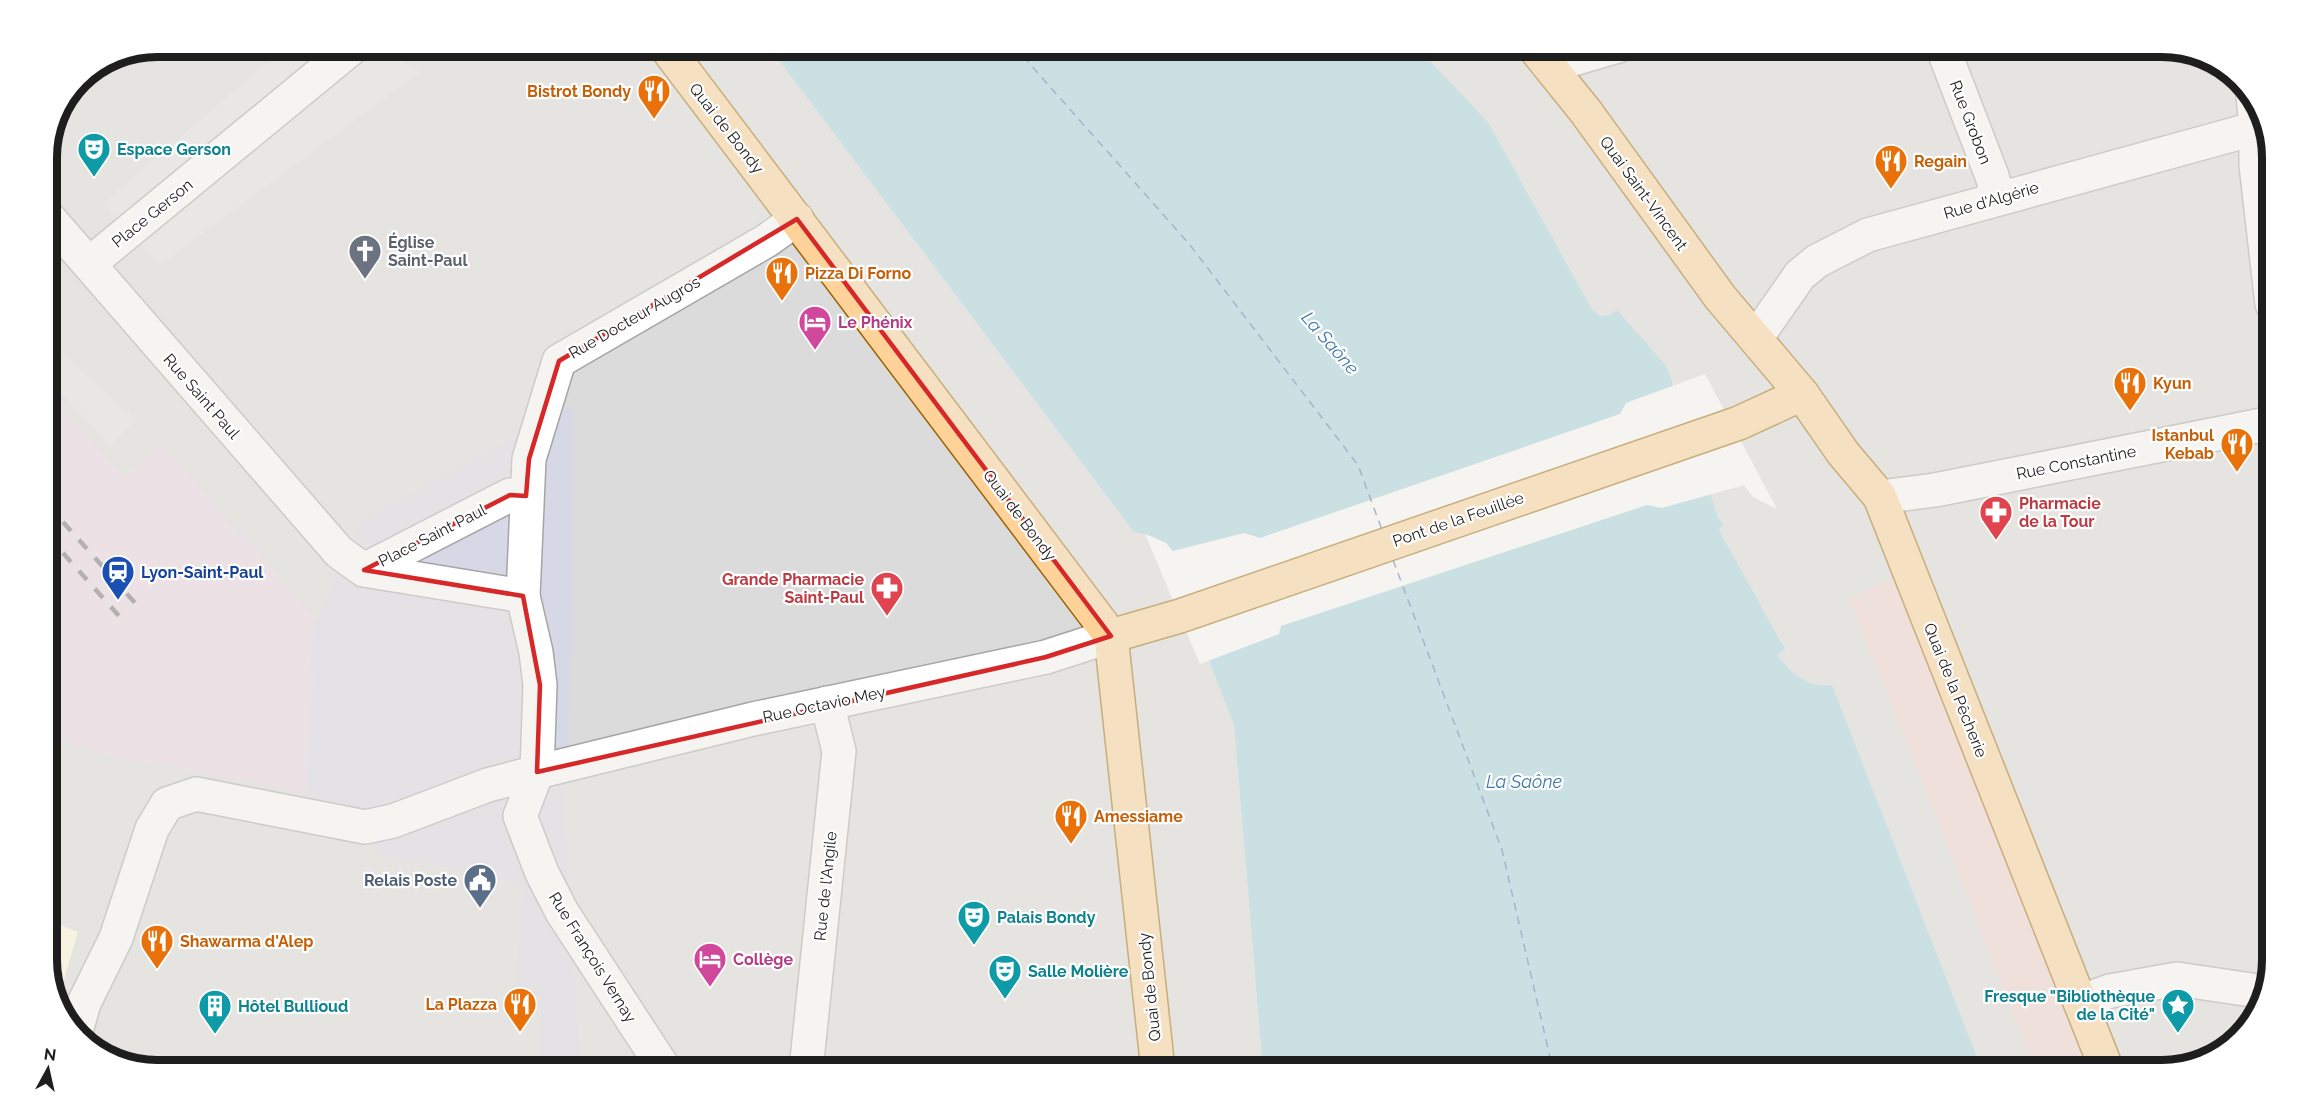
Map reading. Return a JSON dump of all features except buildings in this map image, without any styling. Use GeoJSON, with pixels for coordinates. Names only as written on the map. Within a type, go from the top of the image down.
{"type":"FeatureCollection","features":[{"type":"Feature","properties":{"kind":"main road","name":"Quai de Bondy"},"geometry":{"type":"LineString","coordinates":[[673,57],[1111,636],[1157,1060]]}},
{"type":"Feature","properties":{"kind":"main road","name":"Quai Saint-Vincent"},"geometry":{"type":"LineString","coordinates":[[1542,57],[1704,276],[1756,338]]}},
{"type":"Feature","properties":{"kind":"main road","name":"Quai de la Pêcherie"},"geometry":{"type":"LineString","coordinates":[[1756,338],[1802,394],[1843,453],[1880,497],[2103,1060]]}},
{"type":"Feature","properties":{"kind":"main road","name":"Pont de la Feuillée"},"geometry":{"type":"LineString","coordinates":[[1111,636],[1180,616],[1732,424],[1802,394]]}},
{"type":"Feature","properties":{"kind":"street","name":"Place Gerson"},"geometry":{"type":"LineString","coordinates":[[89,264],[341,57]]}},
{"type":"Feature","properties":{"kind":"street","name":"Rue Grobon"},"geometry":{"type":"LineString","coordinates":[[1946,57],[1992,176],[1998,198]]}},
{"type":"Feature","properties":{"kind":"street","name":"Rue d'Algérie"},"geometry":{"type":"LineString","coordinates":[[1756,338],[1800,275],[1817,261],[1868,235],[2258,128]]}},
{"type":"Feature","properties":{"kind":"street"},"geometry":{"type":"LineString","coordinates":[[2259,135],[2256,165],[2262,217]]}},
{"type":"Feature","properties":{"kind":"street","name":"Rue Docteur Augros"},"geometry":{"type":"LineString","coordinates":[[526,496],[529,459],[559,361],[766,241],[798,219]]}},
{"type":"Feature","properties":{"kind":"street","name":"Rue Saint Paul"},"geometry":{"type":"LineString","coordinates":[[57,227],[339,552],[364,570]]}},
{"type":"Feature","properties":{"kind":"street","name":"Rue Constantine"},"geometry":{"type":"LineString","coordinates":[[1880,497],[1935,490],[2262,425]]}},
{"type":"Feature","properties":{"kind":"street","name":"Place Saint Paul"},"geometry":{"type":"LineString","coordinates":[[364,570],[510,495],[526,496]]}},
{"type":"Feature","properties":{"kind":"street"},"geometry":{"type":"LineString","coordinates":[[79,1021],[84,1004],[116,939],[152,829],[167,804],[196,794],[365,827],[393,821],[488,785],[537,772],[540,685],[523,596],[526,496]]}},
{"type":"Feature","properties":{"kind":"street","name":"Place Saint Paul"},"geometry":{"type":"LineString","coordinates":[[364,570],[523,596]]}},
{"type":"Feature","properties":{"kind":"street","name":"Rue Octavio Mey"},"geometry":{"type":"LineString","coordinates":[[537,772],[827,703],[1046,657],[1111,636]]}},
{"type":"Feature","properties":{"kind":"street","name":"Rue de l'Angile"},"geometry":{"type":"LineString","coordinates":[[807,1060],[839,751],[827,703]]}},
{"type":"Feature","properties":{"kind":"street","name":"Rue François Vernay"},"geometry":{"type":"LineString","coordinates":[[537,772],[520,816],[542,873],[562,912],[658,1060]]}},
{"type":"Feature","properties":{"kind":"street"},"geometry":{"type":"LineString","coordinates":[[2080,1002],[2110,991],[2177,979],[2256,991]]}},
{"type":"Feature","properties":{"kind":"highlighted area"},"geometry":{"type":"Polygon","coordinates":[[[797,219],[1111,636],[1046,657],[537,772],[540,685],[523,596],[364,570],[510,495],[526,496],[529,459],[559,361],[797,219]]]}},
{"type":"Feature","properties":{"kind":"shaded area"},"geometry":{"type":"Polygon","coordinates":[[[157,57],[777,57],[1134,531],[1145,534],[1173,552],[1213,671],[1234,725],[1262,1060],[157,1060],[138,1058],[107,1047],[86,1031],[67,1004],[57,966],[57,151],[60,131],[65,119],[86,86],[102,74],[138,59],[157,57]]]}},
{"type":"Feature","properties":{"kind":"shaded area"},"geometry":{"type":"Polygon","coordinates":[[[273,57],[397,57],[420,72],[160,265],[104,203],[273,57]]]}},
{"type":"Feature","properties":{"kind":"shaded area"},"geometry":{"type":"Polygon","coordinates":[[[1426,57],[2162,57],[2181,59],[2212,70],[2237,91],[2257,125],[2262,151],[2262,960],[2260,979],[2254,998],[2245,1015],[2228,1035],[2200,1052],[2175,1059],[1978,1060],[1832,686],[1801,680],[1787,669],[1777,655],[1785,648],[1719,530],[1723,525],[1718,517],[1674,383],[1609,315],[1599,316],[1592,309],[1488,122],[1426,57]]]}},
{"type":"Feature","properties":{"kind":"shaded area"},"geometry":{"type":"Polygon","coordinates":[[[57,348],[136,420],[111,446],[57,389],[57,348]]]}},
{"type":"Feature","properties":{"kind":"shaded area"},"geometry":{"type":"Polygon","coordinates":[[[57,402],[123,477],[163,444],[240,536],[243,534],[314,618],[311,671],[314,671],[305,792],[98,753],[57,737],[57,402]]]}},
{"type":"Feature","properties":{"kind":"shaded area"},"geometry":{"type":"Polygon","coordinates":[[[554,407],[574,408],[571,652],[565,813],[579,1060],[539,1060],[541,1007],[514,1008],[523,884],[380,853],[327,809],[308,805],[305,792],[314,672],[311,672],[314,618],[318,621],[358,524],[517,437],[554,407]]]}},
{"type":"Feature","properties":{"kind":"shaded area"},"geometry":{"type":"Polygon","coordinates":[[[1900,575],[2097,1060],[2032,1060],[1850,598],[1900,575]]]}},
{"type":"Feature","properties":{"kind":"shaded area"},"geometry":{"type":"Polygon","coordinates":[[[57,924],[78,932],[61,989],[57,966],[57,924]]]}},
{"type":"Feature","properties":{"kind":"water","name":"La Saône"},"geometry":{"type":"Polygon","coordinates":[[[777,57],[1426,57],[1488,122],[1592,309],[1600,316],[1609,315],[1617,310],[1667,367],[1718,517],[1723,525],[1719,530],[1785,649],[1777,655],[1794,674],[1808,682],[1832,685],[1978,1060],[1262,1060],[1234,725],[1213,671],[1173,552],[1155,538],[1134,532],[777,57]]]}},
{"type":"Feature","properties":{"kind":"pier"},"geometry":{"type":"Polygon","coordinates":[[[1705,374],[1777,509],[1753,497],[1744,485],[1662,508],[1647,505],[1281,626],[1279,634],[1200,664],[1145,534],[1166,543],[1173,551],[1244,533],[1260,538],[1620,414],[1626,403],[1705,374]]]}},
{"type":"Feature","properties":{"kind":"ferry route"},"geometry":{"type":"LineString","coordinates":[[1024,57],[1190,245],[1358,465],[1382,530]]}},
{"type":"Feature","properties":{"kind":"ferry route"},"geometry":{"type":"LineString","coordinates":[[1393,560],[1502,850],[1551,1060]]}},
{"type":"Feature","properties":{"kind":"railway"},"geometry":{"type":"LineString","coordinates":[[57,515],[136,604]]}},
{"type":"Feature","properties":{"kind":"railway"},"geometry":{"type":"LineString","coordinates":[[57,546],[120,617]]}},
{"type":"Feature","properties":{"kind":"place","name":"Bistrot Bondy"},"geometry":{"type":"Point","coordinates":[654,120]}},
{"type":"Feature","properties":{"kind":"place","name":"Espace Gerson"},"geometry":{"type":"Point","coordinates":[94,178]}},
{"type":"Feature","properties":{"kind":"place","name":"Regain"},"geometry":{"type":"Point","coordinates":[1891,190]}},
{"type":"Feature","properties":{"kind":"place","name":"Église Saint-Paul"},"geometry":{"type":"Point","coordinates":[365,280]}},
{"type":"Feature","properties":{"kind":"place","name":"Pizza Di Forno"},"geometry":{"type":"Point","coordinates":[782,302]}},
{"type":"Feature","properties":{"kind":"place","name":"Le Phénix"},"geometry":{"type":"Point","coordinates":[815,351]}},
{"type":"Feature","properties":{"kind":"place","name":"Kyun"},"geometry":{"type":"Point","coordinates":[2130,412]}},
{"type":"Feature","properties":{"kind":"place","name":"Istanbul Kebab"},"geometry":{"type":"Point","coordinates":[2237,473]}},
{"type":"Feature","properties":{"kind":"place","name":"Pharmacie de la Tour"},"geometry":{"type":"Point","coordinates":[1996,541]}},
{"type":"Feature","properties":{"kind":"place","name":"Lyon-Saint-Paul"},"geometry":{"type":"Point","coordinates":[118,601]}},
{"type":"Feature","properties":{"kind":"place","name":"Grande Pharmacie Saint-Paul"},"geometry":{"type":"Point","coordinates":[887,617]}},
{"type":"Feature","properties":{"kind":"place","name":"Amessiame"},"geometry":{"type":"Point","coordinates":[1071,845]}},
{"type":"Feature","properties":{"kind":"place","name":"Relais Poste"},"geometry":{"type":"Point","coordinates":[480,909]}},
{"type":"Feature","properties":{"kind":"place","name":"Palais Bondy"},"geometry":{"type":"Point","coordinates":[974,946]}},
{"type":"Feature","properties":{"kind":"place","name":"Shawarma d'Alep"},"geometry":{"type":"Point","coordinates":[157,970]}},
{"type":"Feature","properties":{"kind":"place","name":"Collège"},"geometry":{"type":"Point","coordinates":[710,988]}},
{"type":"Feature","properties":{"kind":"place","name":"Salle Molière"},"geometry":{"type":"Point","coordinates":[1005,1000]}},
{"type":"Feature","properties":{"kind":"place","name":"La Plazza"},"geometry":{"type":"Point","coordinates":[520,1033]}},
{"type":"Feature","properties":{"kind":"place","name":"Fresque \"Bibliothèque de la Cité\""},"geometry":{"type":"Point","coordinates":[2178,1034]}},
{"type":"Feature","properties":{"kind":"place","name":"Hôtel Bullioud"},"geometry":{"type":"Point","coordinates":[215,1035]}}]}
